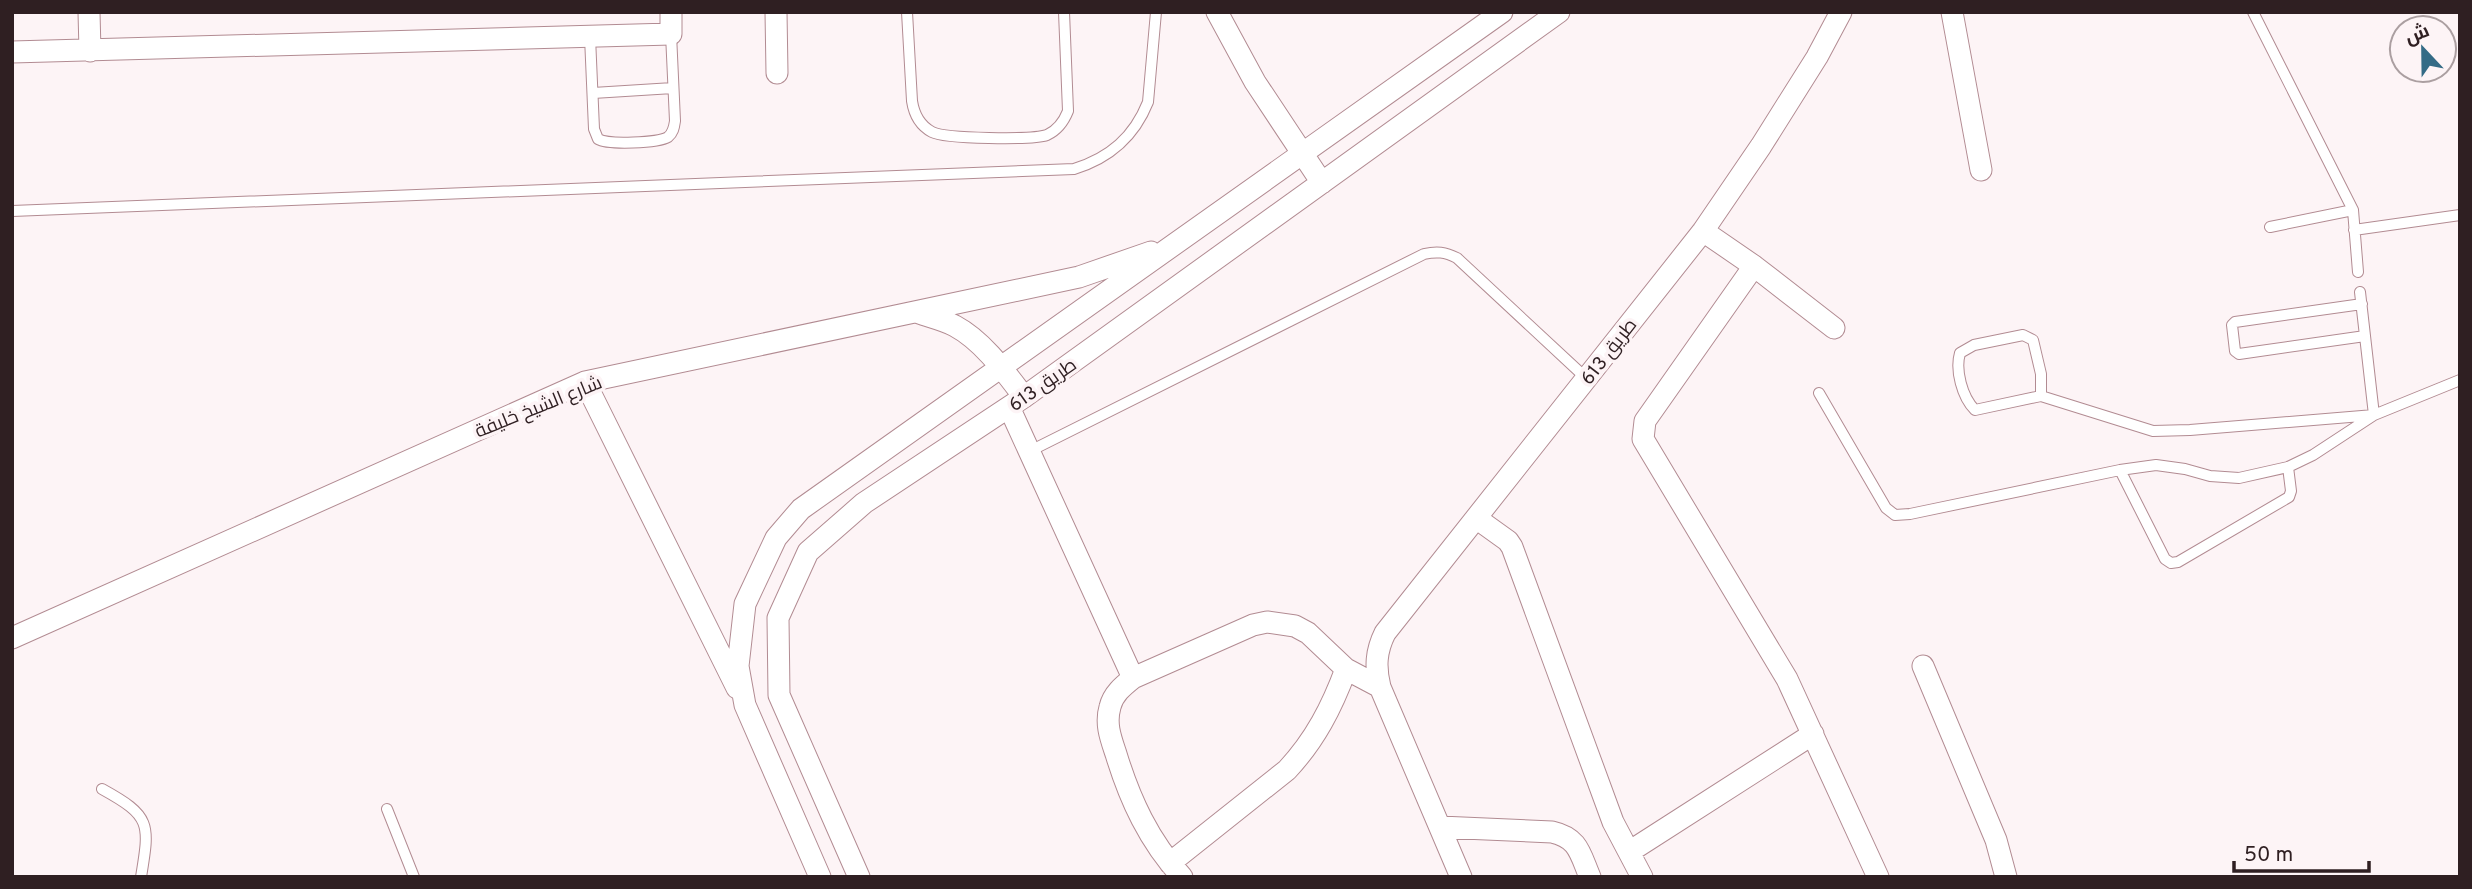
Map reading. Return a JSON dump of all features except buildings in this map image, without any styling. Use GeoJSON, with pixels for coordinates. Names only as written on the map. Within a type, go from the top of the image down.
{"type":"FeatureCollection","features":[{"type":"Feature","properties":{"kind":"street"},"geometry":{"type":"LineString","coordinates":[[89,12],[90,51]]}},
{"type":"Feature","properties":{"kind":"street"},"geometry":{"type":"LineString","coordinates":[[12,52],[671,34],[671,12]]}},
{"type":"Feature","properties":{"kind":"street"},"geometry":{"type":"LineString","coordinates":[[776,12],[777,73]]}},
{"type":"Feature","properties":{"kind":"street"},"geometry":{"type":"LineString","coordinates":[[1217,12],[1255,82],[1322,183]]}},
{"type":"Feature","properties":{"kind":"street","name":"طريق 613"},"geometry":{"type":"LineString","coordinates":[[820,877],[745,705],[738,666],[746,604],[776,538],[801,509],[1502,12]]}},
{"type":"Feature","properties":{"kind":"street","name":"طريق 613"},"geometry":{"type":"LineString","coordinates":[[859,877],[779,695],[778,618],[808,552],[864,503],[1016,402],[1559,12]]}},
{"type":"Feature","properties":{"kind":"street","name":"طريق 613"},"geometry":{"type":"LineString","coordinates":[[1461,877],[1380,687],[1376,663],[1385,632],[1703,231],[1768,135],[1817,57],[1841,12]]}},
{"type":"Feature","properties":{"kind":"street"},"geometry":{"type":"LineString","coordinates":[[1952,12],[1981,170]]}},
{"type":"Feature","properties":{"kind":"street"},"geometry":{"type":"LineString","coordinates":[[1703,231],[1835,328]]}},
{"type":"Feature","properties":{"kind":"street","name":"شارع الشيخ خليفة"},"geometry":{"type":"LineString","coordinates":[[12,638],[585,382],[1079,277],[1175,244]]}},
{"type":"Feature","properties":{"kind":"street"},"geometry":{"type":"LineString","coordinates":[[1754,266],[1644,422],[1643,439],[1787,678],[1878,877]]}},
{"type":"Feature","properties":{"kind":"street"},"geometry":{"type":"LineString","coordinates":[[917,312],[954,325],[1001,367],[1016,402],[1030,452],[1133,678]]}},
{"type":"Feature","properties":{"kind":"street"},"geometry":{"type":"LineString","coordinates":[[585,382],[745,705]]}},
{"type":"Feature","properties":{"kind":"street"},"geometry":{"type":"LineString","coordinates":[[1476,518],[1508,541],[1512,547],[1612,822],[1642,877]]}},
{"type":"Feature","properties":{"kind":"street"},"geometry":{"type":"LineString","coordinates":[[1346,669],[1328,714],[1287,771],[1176,870],[1153,840],[1132,801],[1109,731],[1110,707],[1115,695],[1133,678],[1253,625],[1267,622],[1296,626],[1308,633],[1346,669],[1380,687]]}},
{"type":"Feature","properties":{"kind":"street"},"geometry":{"type":"LineString","coordinates":[[1923,666],[1996,840],[2006,877]]}},
{"type":"Feature","properties":{"kind":"street"},"geometry":{"type":"LineString","coordinates":[[1629,852],[1813,734]]}},
{"type":"Feature","properties":{"kind":"street"},"geometry":{"type":"LineString","coordinates":[[1440,827],[1552,832],[1566,835],[1575,843],[1590,877]]}},
{"type":"Feature","properties":{"kind":"lane"},"geometry":{"type":"LineString","coordinates":[[907,12],[912,101],[914,111],[925,128],[944,136],[1036,137],[1055,131],[1069,111],[1065,12]]}},
{"type":"Feature","properties":{"kind":"lane"},"geometry":{"type":"LineString","coordinates":[[12,211],[1074,169],[1114,150],[1126,140],[1143,116],[1148,102],[1156,12]]}},
{"type":"Feature","properties":{"kind":"lane"},"geometry":{"type":"LineString","coordinates":[[2253,12],[2353,210],[2358,272]]}},
{"type":"Feature","properties":{"kind":"lane"},"geometry":{"type":"LineString","coordinates":[[590,37],[594,129],[598,139],[608,143],[664,139],[673,132],[675,121],[671,34]]}},
{"type":"Feature","properties":{"kind":"lane"},"geometry":{"type":"LineString","coordinates":[[593,93],[674,88]]}},
{"type":"Feature","properties":{"kind":"lane"},"geometry":{"type":"LineString","coordinates":[[2270,227],[2353,210]]}},
{"type":"Feature","properties":{"kind":"lane"},"geometry":{"type":"LineString","coordinates":[[2354,230],[2460,215]]}},
{"type":"Feature","properties":{"kind":"lane"},"geometry":{"type":"LineString","coordinates":[[1030,452],[1432,252],[1441,251],[1457,258],[1586,378]]}},
{"type":"Feature","properties":{"kind":"lane"},"geometry":{"type":"LineString","coordinates":[[2360,292],[2374,415]]}},
{"type":"Feature","properties":{"kind":"lane"},"geometry":{"type":"LineString","coordinates":[[2362,304],[2235,322],[2232,325],[2235,351],[2239,354],[2365,336]]}},
{"type":"Feature","properties":{"kind":"lane"},"geometry":{"type":"LineString","coordinates":[[2041,396],[2041,374],[2033,340],[2023,335],[1974,345],[1960,353],[1957,364],[1968,403],[1976,411],[2041,396],[2153,431],[2374,415]]}},
{"type":"Feature","properties":{"kind":"lane"},"geometry":{"type":"LineString","coordinates":[[1819,393],[1886,508],[1895,515],[2156,465],[2185,468],[2210,476],[2239,478],[2288,467],[2313,455],[2374,415],[2460,380]]}},
{"type":"Feature","properties":{"kind":"lane"},"geometry":{"type":"LineString","coordinates":[[2120,470],[2165,559],[2171,563],[2178,562],[2289,497],[2291,491],[2288,467]]}},
{"type":"Feature","properties":{"kind":"lane"},"geometry":{"type":"LineString","coordinates":[[102,789],[128,803],[144,819],[147,840],[141,877]]}},
{"type":"Feature","properties":{"kind":"lane"},"geometry":{"type":"LineString","coordinates":[[387,809],[414,877]]}}]}
